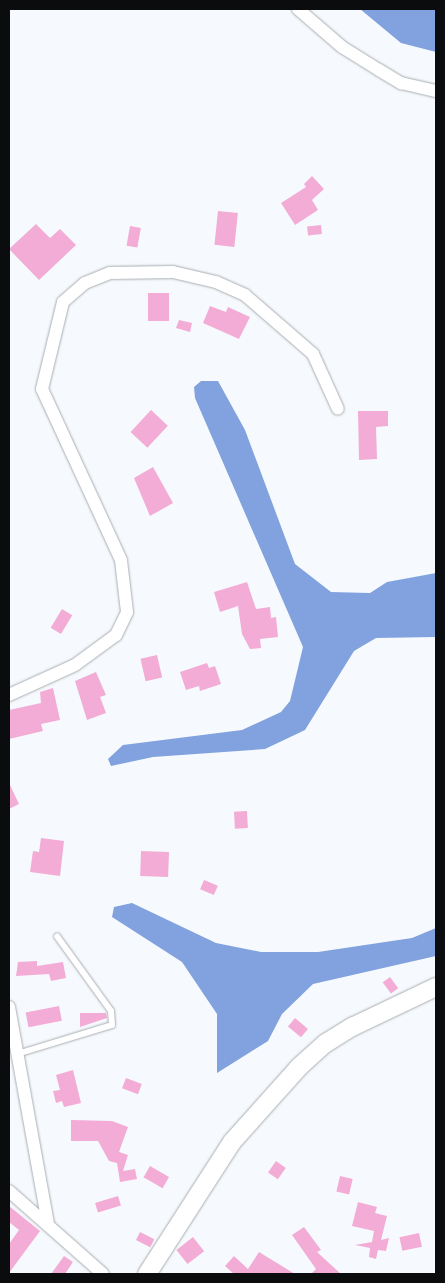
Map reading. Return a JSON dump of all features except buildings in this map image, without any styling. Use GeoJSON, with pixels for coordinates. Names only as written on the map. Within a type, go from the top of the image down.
{"type":"FeatureCollection","features":[{"type":"Feature","properties":{"kind":"street"},"geometry":{"type":"LineString","coordinates":[[298,9],[342,47],[379,70],[401,83],[436,91]]}},
{"type":"Feature","properties":{"kind":"street"},"geometry":{"type":"LineString","coordinates":[[9,695],[83,660],[116,635],[126,612],[127,591],[120,560],[42,389],[63,302],[85,283],[110,273],[173,272],[216,282],[245,295],[313,354],[338,410]]}},
{"type":"Feature","properties":{"kind":"street"},"geometry":{"type":"LineString","coordinates":[[147,1274],[232,1142],[299,1067],[326,1043],[352,1027],[436,987]]}},
{"type":"Feature","properties":{"kind":"street"},"geometry":{"type":"LineString","coordinates":[[9,1007],[48,1223]]}},
{"type":"Feature","properties":{"kind":"street"},"geometry":{"type":"LineString","coordinates":[[9,1191],[48,1223],[102,1274]]}},
{"type":"Feature","properties":{"kind":"lane"},"geometry":{"type":"LineString","coordinates":[[17,1054],[112,1025],[111,1011],[57,936]]}},
{"type":"Feature","properties":{"kind":"water"},"geometry":{"type":"Polygon","coordinates":[[[360,9],[436,9],[436,52],[401,43],[360,9]]]}},
{"type":"Feature","properties":{"kind":"water"},"geometry":{"type":"Polygon","coordinates":[[[201,381],[218,381],[245,430],[295,564],[331,592],[370,593],[387,582],[436,573],[436,637],[376,638],[354,651],[305,730],[265,749],[153,757],[111,766],[108,759],[123,745],[242,730],[281,712],[290,701],[303,647],[195,398],[194,387],[201,381]]]}},
{"type":"Feature","properties":{"kind":"water"},"geometry":{"type":"Polygon","coordinates":[[[132,903],[216,943],[261,952],[318,952],[412,938],[436,928],[436,956],[313,984],[282,1014],[268,1041],[217,1073],[217,1014],[182,962],[112,917],[114,907],[132,903]]]}}]}
